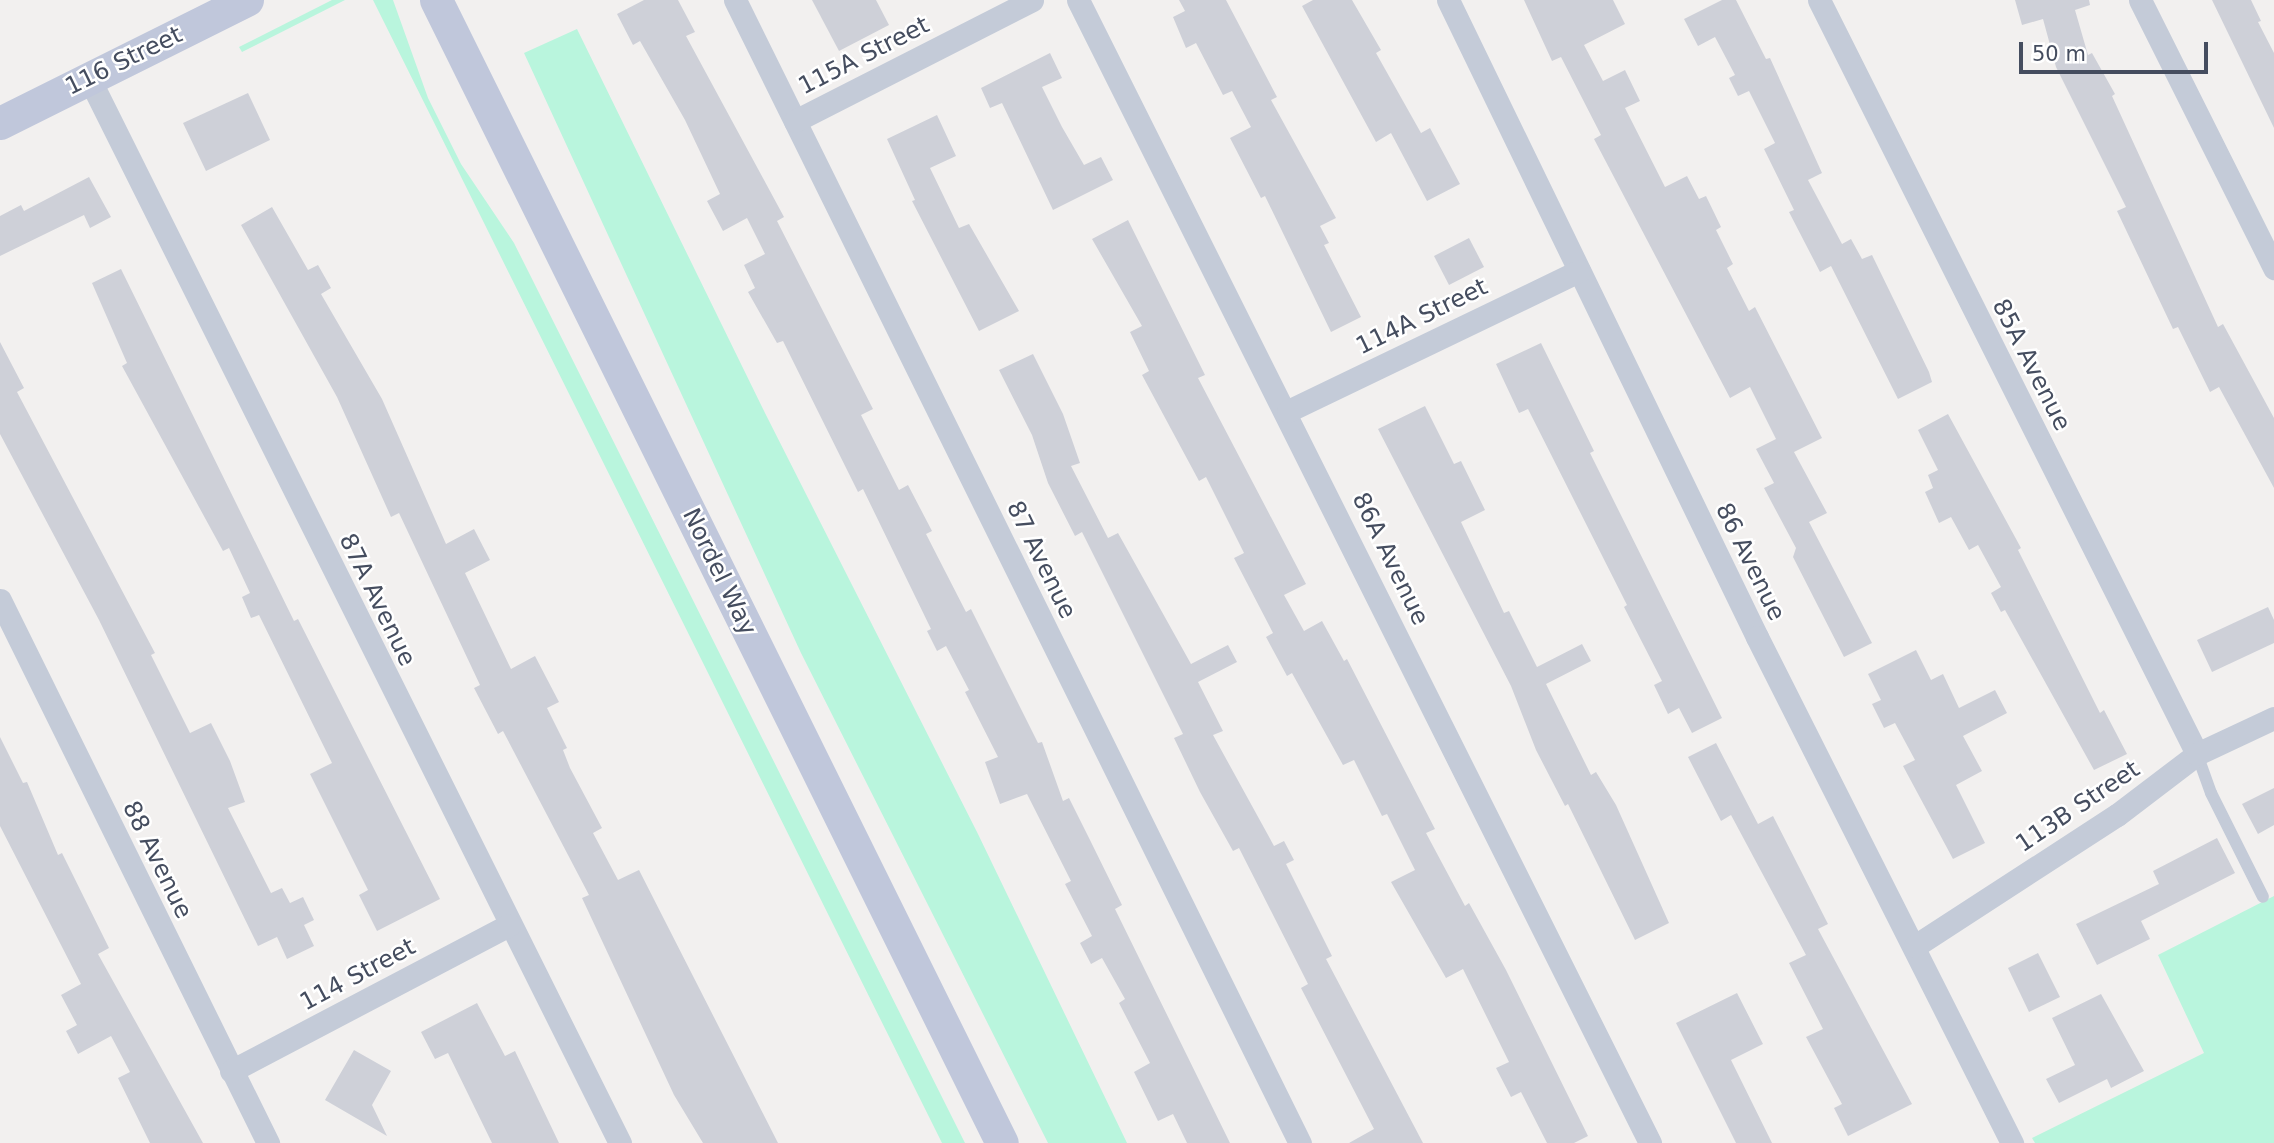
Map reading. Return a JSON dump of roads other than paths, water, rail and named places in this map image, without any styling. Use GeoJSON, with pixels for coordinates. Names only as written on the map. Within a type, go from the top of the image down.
{"type":"FeatureCollection","features":[{"type":"Feature","properties":{"kind":"main road","name":"116 Street"},"geometry":{"type":"LineString","coordinates":[[0,123],[247,0]]}},
{"type":"Feature","properties":{"kind":"main road","name":"Nordel Way"},"geometry":{"type":"LineString","coordinates":[[436,0],[1003,1143]]}},
{"type":"Feature","properties":{"kind":"street","name":"87 Avenue"},"geometry":{"type":"LineString","coordinates":[[734,0],[1300,1143]]}},
{"type":"Feature","properties":{"kind":"street","name":"115A Street"},"geometry":{"type":"LineString","coordinates":[[795,121],[1032,0]]}},
{"type":"Feature","properties":{"kind":"street","name":"86A Avenue"},"geometry":{"type":"LineString","coordinates":[[1079,0],[1288,411],[1650,1143]]}},
{"type":"Feature","properties":{"kind":"street","name":"86 Avenue"},"geometry":{"type":"LineString","coordinates":[[1448,0],[1757,637],[2012,1143]]}},
{"type":"Feature","properties":{"kind":"street","name":"85A Avenue"},"geometry":{"type":"LineString","coordinates":[[1819,0],[2197,754]]}},
{"type":"Feature","properties":{"kind":"street"},"geometry":{"type":"LineString","coordinates":[[2140,0],[2274,268]]}},
{"type":"Feature","properties":{"kind":"street","name":"87A Avenue"},"geometry":{"type":"LineString","coordinates":[[89,78],[620,1143]]}},
{"type":"Feature","properties":{"kind":"street","name":"114A Street"},"geometry":{"type":"LineString","coordinates":[[1288,411],[1579,271]]}},
{"type":"Feature","properties":{"kind":"street","name":"88 Avenue"},"geometry":{"type":"LineString","coordinates":[[0,600],[268,1143]]}},
{"type":"Feature","properties":{"kind":"street","name":"113B Street"},"geometry":{"type":"LineString","coordinates":[[1915,946],[2117,815],[2197,754],[2274,718]]}},
{"type":"Feature","properties":{"kind":"street","name":"114 Street"},"geometry":{"type":"LineString","coordinates":[[232,1071],[509,925]]}},
{"type":"Feature","properties":{"kind":"lane"},"geometry":{"type":"LineString","coordinates":[[2197,754],[2211,793],[2263,897]]}}]}
